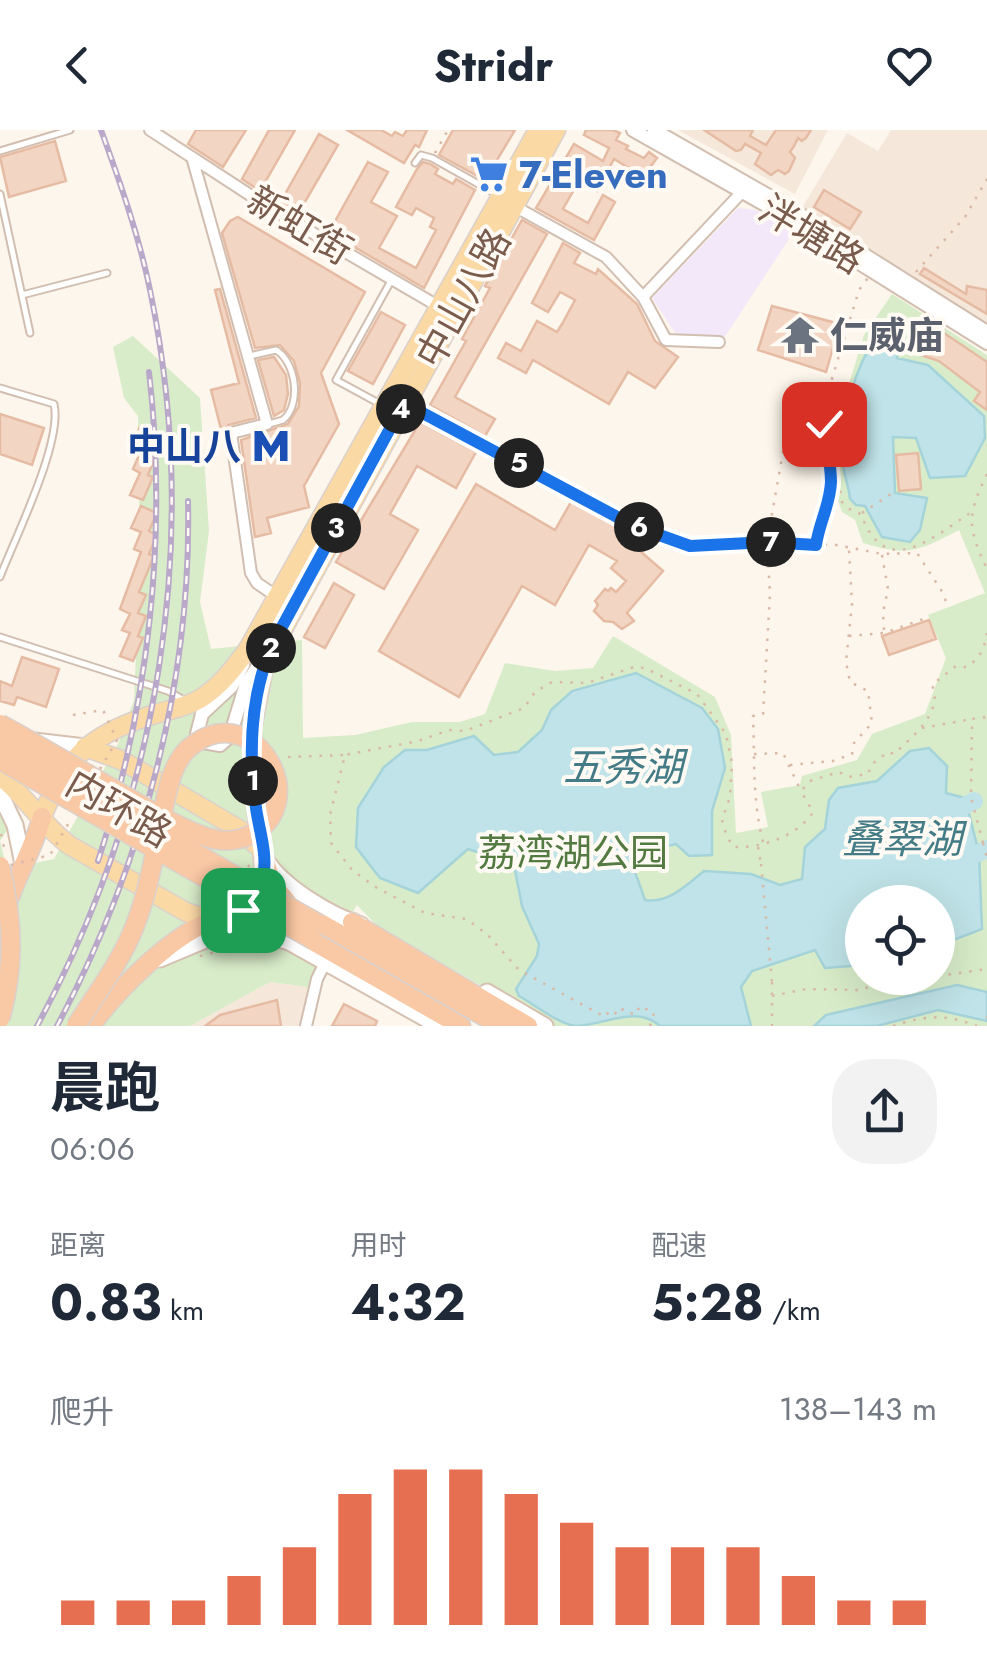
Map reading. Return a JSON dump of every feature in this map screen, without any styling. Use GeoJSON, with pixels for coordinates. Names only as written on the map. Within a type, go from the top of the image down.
{"type":"FeatureCollection","features":[{"type":"Feature","properties":{"kind":"highway"},"geometry":{"type":"LineString","coordinates":[[0,727],[159,815],[171,821],[218,840],[238,840],[260,828],[276,804],[277,777],[264,752],[239,736],[206,738],[185,752],[169,784],[164,804],[161,819],[155,850],[148,884],[134,928],[76,1026]]}},
{"type":"Feature","properties":{"kind":"highway","name":"内环路"},"geometry":{"type":"LineString","coordinates":[[0,740],[499,1026]]}},
{"type":"Feature","properties":{"kind":"highway","name":"内环路"},"geometry":{"type":"LineString","coordinates":[[0,760],[445,1024]]}},
{"type":"Feature","properties":{"kind":"highway"},"geometry":{"type":"LineString","coordinates":[[0,942],[5,904],[42,817]]}},
{"type":"Feature","properties":{"kind":"highway"},"geometry":{"type":"LineString","coordinates":[[264,856],[274,888],[499,1026]]}},
{"type":"Feature","properties":{"kind":"highway"},"geometry":{"type":"LineString","coordinates":[[0,866],[11,946],[0,1019]]}},
{"type":"Feature","properties":{"kind":"highway"},"geometry":{"type":"LineString","coordinates":[[92,1026],[119,990],[148,964],[188,934],[218,920],[270,928],[445,1024]]}},
{"type":"Feature","properties":{"kind":"highway"},"geometry":{"type":"LineString","coordinates":[[352,922],[528,1026]]}},
{"type":"Feature","properties":{"kind":"main road","name":"中山八路"},"geometry":{"type":"LineString","coordinates":[[264,856],[253,782],[252,729],[259,683],[271,647],[404,403],[447,311],[507,201],[538,130]]}},
{"type":"Feature","properties":{"kind":"main road","name":"中山八路"},"geometry":{"type":"LineString","coordinates":[[507,201],[556,130]]}},
{"type":"Feature","properties":{"kind":"main road","name":"中山八路"},"geometry":{"type":"LineString","coordinates":[[78,754],[108,731],[188,704],[218,686],[248,649],[384,406],[447,311]]}},
{"type":"Feature","properties":{"kind":"main road"},"geometry":{"type":"LineString","coordinates":[[0,727],[22,739],[78,754],[121,760],[233,825],[254,842],[264,856],[261,884],[243,910],[218,920]]}},
{"type":"Feature","properties":{"kind":"main road"},"geometry":{"type":"LineString","coordinates":[[0,749],[23,760],[49,763],[78,754]]}},
{"type":"Feature","properties":{"kind":"main road"},"geometry":{"type":"LineString","coordinates":[[42,817],[55,786],[78,754]]}},
{"type":"Feature","properties":{"kind":"main road"},"geometry":{"type":"LineString","coordinates":[[2,784],[42,817],[61,840],[186,912],[238,926],[270,928],[408,1009],[445,1024]]}},
{"type":"Feature","properties":{"kind":"main road"},"geometry":{"type":"LineString","coordinates":[[2,784],[23,864]]}},
{"type":"Feature","properties":{"kind":"main road"},"geometry":{"type":"LineString","coordinates":[[296,899],[389,936],[545,1026]]}},
{"type":"Feature","properties":{"kind":"main road"},"geometry":{"type":"LineString","coordinates":[[148,964],[238,926]]}},
{"type":"Feature","properties":{"kind":"main road"},"geometry":{"type":"LineString","coordinates":[[210,938],[270,928]]}},
{"type":"Feature","properties":{"kind":"street","name":"新虹街"},"geometry":{"type":"LineString","coordinates":[[150,130],[270,208],[447,311]]}},
{"type":"Feature","properties":{"kind":"street","name":"泮塘路"},"geometry":{"type":"LineString","coordinates":[[633,130],[742,192],[987,343]]}},
{"type":"Feature","properties":{"kind":"street"},"geometry":{"type":"LineString","coordinates":[[654,130],[808,219],[987,332]]}},
{"type":"Feature","properties":{"kind":"street"},"geometry":{"type":"LineString","coordinates":[[192,157],[266,424],[231,433],[251,573],[257,583],[276,596]]}},
{"type":"Feature","properties":{"kind":"street"},"geometry":{"type":"LineString","coordinates":[[643,298],[742,192]]}},
{"type":"Feature","properties":{"kind":"street"},"geometry":{"type":"LineString","coordinates":[[507,201],[606,258],[643,298],[666,340],[719,342]]}},
{"type":"Feature","properties":{"kind":"street"},"geometry":{"type":"LineString","coordinates":[[404,403],[634,526],[690,546]]}},
{"type":"Feature","properties":{"kind":"street"},"geometry":{"type":"LineString","coordinates":[[248,649],[232,686],[198,721],[196,734],[208,744],[220,745],[229,739],[246,684],[271,647]]}},
{"type":"Feature","properties":{"kind":"street"},"geometry":{"type":"LineString","coordinates":[[2,784],[18,774],[23,760]]}},
{"type":"Feature","properties":{"kind":"street"},"geometry":{"type":"LineString","coordinates":[[270,928],[296,899]]}},
{"type":"Feature","properties":{"kind":"street"},"geometry":{"type":"LineString","coordinates":[[306,1026],[317,979],[325,963]]}},
{"type":"Feature","properties":{"kind":"lane"},"geometry":{"type":"LineString","coordinates":[[0,151],[70,130]]}},
{"type":"Feature","properties":{"kind":"lane"},"geometry":{"type":"LineString","coordinates":[[415,163],[421,155],[432,158],[507,201]]}},
{"type":"Feature","properties":{"kind":"lane"},"geometry":{"type":"LineString","coordinates":[[0,194],[30,333]]}},
{"type":"Feature","properties":{"kind":"lane"},"geometry":{"type":"LineString","coordinates":[[22,295],[107,273]]}},
{"type":"Feature","properties":{"kind":"lane"},"geometry":{"type":"LineString","coordinates":[[384,406],[336,380],[392,279]]}},
{"type":"Feature","properties":{"kind":"lane"},"geometry":{"type":"LineString","coordinates":[[248,356],[276,350],[286,357],[296,394],[293,411],[284,420],[266,424]]}},
{"type":"Feature","properties":{"kind":"lane"},"geometry":{"type":"LineString","coordinates":[[0,388],[54,404],[56,411],[54,435],[0,576]]}},
{"type":"Feature","properties":{"kind":"lane"},"geometry":{"type":"LineString","coordinates":[[0,637],[168,691],[188,704]]}},
{"type":"Feature","properties":{"kind":"path"},"geometry":{"type":"LineString","coordinates":[[432,158],[448,130]]}},
{"type":"Feature","properties":{"kind":"path"},"geometry":{"type":"LineString","coordinates":[[911,277],[965,217],[987,180]]}},
{"type":"Feature","properties":{"kind":"path"},"geometry":{"type":"LineString","coordinates":[[816,545],[831,482],[822,408],[860,290],[873,271]]}},
{"type":"Feature","properties":{"kind":"path"},"geometry":{"type":"LineString","coordinates":[[772,1026],[772,982],[752,754],[753,716],[763,714],[770,594],[767,542],[789,418],[803,409],[822,408]]}},
{"type":"Feature","properties":{"kind":"path"},"geometry":{"type":"LineString","coordinates":[[824,424],[830,424],[842,502],[861,514],[876,541],[894,550],[917,554],[934,577],[948,608]]}},
{"type":"Feature","properties":{"kind":"path"},"geometry":{"type":"LineString","coordinates":[[987,474],[970,513],[974,543],[987,568]]}},
{"type":"Feature","properties":{"kind":"path"},"geometry":{"type":"LineString","coordinates":[[861,514],[897,490]]}},
{"type":"Feature","properties":{"kind":"path"},"geometry":{"type":"LineString","coordinates":[[690,546],[767,542],[882,554],[912,552],[970,513]]}},
{"type":"Feature","properties":{"kind":"path"},"geometry":{"type":"LineString","coordinates":[[790,765],[833,761],[852,754],[854,743],[872,724],[868,691],[850,682],[846,662],[846,641],[850,636],[850,548]]}},
{"type":"Feature","properties":{"kind":"path"},"geometry":{"type":"LineString","coordinates":[[882,554],[888,588],[884,632]]}},
{"type":"Feature","properties":{"kind":"path"},"geometry":{"type":"LineString","coordinates":[[850,636],[884,632],[929,617]]}},
{"type":"Feature","properties":{"kind":"path"},"geometry":{"type":"LineString","coordinates":[[800,791],[810,781],[839,772],[848,777],[868,774],[872,764],[888,752],[894,754],[932,713],[936,694],[932,685],[956,666],[967,667],[975,661],[985,650],[987,632]]}},
{"type":"Feature","properties":{"kind":"path"},"geometry":{"type":"LineString","coordinates":[[288,758],[345,755],[418,741],[449,730],[466,731],[524,708],[535,692],[552,682],[588,684],[634,667],[646,668],[698,694],[726,734],[732,763],[730,796],[722,820],[734,847],[760,844],[802,830],[813,812],[782,754],[752,754]]}},
{"type":"Feature","properties":{"kind":"path"},"geometry":{"type":"LineString","coordinates":[[73,715],[103,710]]}},
{"type":"Feature","properties":{"kind":"path"},"geometry":{"type":"LineString","coordinates":[[921,728],[987,717]]}},
{"type":"Feature","properties":{"kind":"path"},"geometry":{"type":"LineString","coordinates":[[972,718],[971,796],[987,858]]}},
{"type":"Feature","properties":{"kind":"path"},"geometry":{"type":"LineString","coordinates":[[345,755],[330,815],[330,843],[352,870],[376,888],[425,913],[466,919],[487,934],[520,970],[605,1017],[610,1010],[618,1015],[623,1009],[634,1015],[640,1006],[654,1013],[649,1024]]}},
{"type":"Feature","properties":{"kind":"path"},"geometry":{"type":"LineString","coordinates":[[195,958],[228,949]]}},
{"type":"Feature","properties":{"kind":"path"},"geometry":{"type":"LineString","coordinates":[[955,974],[987,969]]}},
{"type":"Feature","properties":{"kind":"path"},"geometry":{"type":"LineString","coordinates":[[772,996],[806,988],[845,989]]}},
{"type":"Feature","properties":{"kind":"path"},"geometry":{"type":"LineString","coordinates":[[894,1026],[929,1016],[948,1016],[977,1026]]}},
{"type":"Feature","properties":{"kind":"shaded area"},"geometry":{"type":"Polygon","coordinates":[[[678,130],[828,130],[795,194],[678,130]]]}},
{"type":"Feature","properties":{"kind":"shaded area"},"geometry":{"type":"Polygon","coordinates":[[[891,130],[987,130],[987,323],[802,208],[847,133],[878,151],[891,130]]]}},
{"type":"Feature","properties":{"kind":"shaded area"},"geometry":{"type":"Polygon","coordinates":[[[738,208],[756,210],[793,233],[724,338],[676,334],[652,298],[738,208]]]}},
{"type":"Feature","properties":{"kind":"shaded area"},"geometry":{"type":"Polygon","coordinates":[[[270,982],[308,987],[301,1026],[190,1026],[270,982]]]}},
{"type":"Feature","properties":{"kind":"green space","name":"荔湾湖公园"},"geometry":{"type":"Polygon","coordinates":[[[892,294],[987,355],[987,1026],[552,1026],[378,927],[357,905],[308,987],[270,982],[190,1026],[0,1026],[0,841],[7,869],[54,859],[118,744],[134,700],[140,559],[138,416],[124,398],[113,347],[133,336],[200,398],[209,531],[200,602],[211,649],[302,640],[303,738],[355,735],[412,722],[460,722],[485,714],[505,663],[555,671],[593,668],[613,636],[715,697],[731,735],[736,833],[768,827],[761,792],[800,785],[802,776],[857,760],[872,734],[925,714],[946,658],[928,615],[985,593],[959,530],[913,550],[891,550],[863,543],[855,520],[842,512],[834,489],[826,412],[840,413],[864,335],[892,294]]]}},
{"type":"Feature","properties":{"kind":"green space"},"geometry":{"type":"Polygon","coordinates":[[[0,811],[10,826],[0,841],[0,811]]]}},
{"type":"Feature","properties":{"kind":"water"},"geometry":{"type":"Polygon","coordinates":[[[878,333],[905,333],[897,358],[928,365],[984,416],[985,438],[965,476],[930,478],[916,438],[893,437],[895,493],[927,498],[920,530],[910,542],[882,537],[865,506],[850,499],[844,471],[844,428],[850,394],[878,333]]]}},
{"type":"Feature","properties":{"kind":"water","name":"五秀湖"},"geometry":{"type":"Polygon","coordinates":[[[636,673],[702,708],[718,729],[725,768],[712,811],[712,855],[689,856],[676,844],[639,852],[631,861],[645,900],[669,896],[704,871],[751,874],[780,885],[802,879],[805,847],[825,829],[829,800],[838,788],[877,781],[910,751],[929,748],[947,766],[946,793],[965,798],[979,853],[982,929],[955,939],[955,885],[845,885],[845,966],[825,968],[815,950],[752,971],[741,987],[751,1026],[660,1026],[630,1016],[575,1026],[546,1013],[519,996],[516,989],[537,956],[539,944],[522,906],[515,870],[508,862],[468,849],[418,893],[380,878],[356,847],[358,808],[384,767],[405,750],[427,750],[474,736],[494,755],[518,752],[542,730],[551,710],[572,691],[636,673]]]}},
{"type":"Feature","properties":{"kind":"water"},"geometry":{"type":"Polygon","coordinates":[[[955,985],[987,992],[987,1021],[938,1010],[877,1026],[814,1026],[826,1015],[913,995],[955,995],[955,985]]]}},
{"type":"Feature","properties":{"kind":"building"},"geometry":{"type":"Polygon","coordinates":[[[196,130],[246,130],[223,167],[188,144],[196,130]]]}},
{"type":"Feature","properties":{"kind":"building"},"geometry":{"type":"Polygon","coordinates":[[[269,130],[295,130],[260,191],[242,179],[269,130]]]}},
{"type":"Feature","properties":{"kind":"building"},"geometry":{"type":"Polygon","coordinates":[[[347,130],[381,130],[403,136],[407,130],[427,130],[419,147],[415,145],[404,163],[347,130]]]}},
{"type":"Feature","properties":{"kind":"building"},"geometry":{"type":"Polygon","coordinates":[[[453,130],[515,130],[485,180],[439,155],[453,130]]]}},
{"type":"Feature","properties":{"kind":"building"},"geometry":{"type":"Polygon","coordinates":[[[586,130],[620,133],[616,140],[628,146],[626,149],[644,158],[649,152],[657,158],[651,166],[659,172],[647,189],[636,181],[640,175],[614,159],[597,191],[579,181],[563,209],[588,223],[603,195],[615,202],[594,240],[536,208],[574,144],[603,161],[609,148],[584,135],[586,130]]]}},
{"type":"Feature","properties":{"kind":"building"},"geometry":{"type":"Polygon","coordinates":[[[704,130],[753,130],[750,136],[766,145],[776,130],[811,130],[802,141],[798,138],[790,152],[795,158],[789,171],[785,174],[778,170],[771,175],[755,164],[761,153],[745,144],[736,151],[704,130]]]}},
{"type":"Feature","properties":{"kind":"building"},"geometry":{"type":"Polygon","coordinates":[[[319,134],[338,145],[298,214],[280,203],[319,134]]]}},
{"type":"Feature","properties":{"kind":"building"},"geometry":{"type":"Polygon","coordinates":[[[55,141],[66,181],[9,197],[0,157],[55,141]]]}},
{"type":"Feature","properties":{"kind":"building"},"geometry":{"type":"Polygon","coordinates":[[[368,162],[388,172],[371,202],[397,216],[379,248],[416,268],[436,230],[430,227],[434,218],[416,208],[412,215],[396,207],[417,169],[423,162],[430,164],[438,169],[435,174],[453,184],[456,179],[475,190],[424,288],[329,232],[368,162]]]}},
{"type":"Feature","properties":{"kind":"building"},"geometry":{"type":"Polygon","coordinates":[[[824,190],[861,212],[850,229],[814,207],[824,190]]]}},
{"type":"Feature","properties":{"kind":"building"},"geometry":{"type":"Polygon","coordinates":[[[238,217],[365,292],[321,373],[339,424],[304,486],[309,507],[267,518],[271,533],[255,537],[241,440],[288,424],[299,406],[300,383],[294,361],[280,345],[255,348],[222,233],[238,217]]]}},
{"type":"Feature","properties":{"kind":"building"},"geometry":{"type":"Polygon","coordinates":[[[522,220],[547,234],[455,397],[495,419],[485,436],[430,405],[466,341],[462,339],[490,288],[485,286],[522,220]]]}},
{"type":"Feature","properties":{"kind":"building"},"geometry":{"type":"Polygon","coordinates":[[[563,243],[580,253],[574,263],[596,274],[598,269],[637,304],[655,341],[678,357],[655,388],[628,372],[609,404],[533,360],[526,373],[498,358],[506,343],[521,351],[537,321],[557,332],[562,324],[575,300],[560,292],[548,312],[532,303],[563,243]]]}},
{"type":"Feature","properties":{"kind":"building"},"geometry":{"type":"Polygon","coordinates":[[[924,268],[966,294],[967,286],[987,290],[987,314],[920,274],[924,268]]]}},
{"type":"Feature","properties":{"kind":"building"},"geometry":{"type":"Polygon","coordinates":[[[220,289],[256,418],[228,425],[222,433],[211,390],[239,383],[215,290],[220,289]]]}},
{"type":"Feature","properties":{"kind":"building","name":"仁威庙"},"geometry":{"type":"Polygon","coordinates":[[[772,306],[840,324],[826,372],[758,350],[772,306]]]}},
{"type":"Feature","properties":{"kind":"building"},"geometry":{"type":"Polygon","coordinates":[[[381,312],[405,325],[373,384],[348,371],[381,312]]]}},
{"type":"Feature","properties":{"kind":"building"},"geometry":{"type":"Polygon","coordinates":[[[925,325],[941,331],[987,362],[987,410],[974,401],[980,392],[939,361],[915,353],[925,325]]]}},
{"type":"Feature","properties":{"kind":"building"},"geometry":{"type":"Polygon","coordinates":[[[274,357],[286,375],[288,394],[284,410],[274,416],[258,360],[274,357]]]}},
{"type":"Feature","properties":{"kind":"building"},"geometry":{"type":"Polygon","coordinates":[[[0,414],[44,428],[32,465],[0,454],[0,414]]]}},
{"type":"Feature","properties":{"kind":"building"},"geometry":{"type":"Polygon","coordinates":[[[420,422],[476,452],[456,488],[417,466],[390,514],[418,530],[384,589],[336,562],[420,422]]]}},
{"type":"Feature","properties":{"kind":"building"},"geometry":{"type":"Polygon","coordinates":[[[140,427],[156,434],[148,452],[156,455],[148,475],[153,477],[143,500],[130,495],[140,473],[133,469],[140,453],[130,448],[140,427]]]}},
{"type":"Feature","properties":{"kind":"building"},"geometry":{"type":"Polygon","coordinates":[[[918,453],[921,489],[899,491],[896,455],[918,453]]]}},
{"type":"Feature","properties":{"kind":"building"},"geometry":{"type":"Polygon","coordinates":[[[476,484],[555,530],[571,502],[620,528],[618,532],[663,571],[627,613],[634,621],[622,629],[604,621],[594,611],[598,605],[595,601],[605,589],[616,592],[626,581],[611,568],[617,561],[589,545],[555,605],[522,586],[459,697],[379,651],[476,484]]]}},
{"type":"Feature","properties":{"kind":"building"},"geometry":{"type":"Polygon","coordinates":[[[141,506],[157,513],[149,531],[157,535],[149,554],[154,556],[139,592],[146,595],[138,613],[146,616],[138,636],[143,638],[133,661],[120,656],[130,633],[122,630],[130,614],[120,609],[141,552],[134,549],[141,532],[131,528],[141,506]]]}},
{"type":"Feature","properties":{"kind":"building"},"geometry":{"type":"Polygon","coordinates":[[[334,583],[354,595],[325,648],[304,637],[334,583]]]}},
{"type":"Feature","properties":{"kind":"building"},"geometry":{"type":"Polygon","coordinates":[[[929,620],[936,639],[889,655],[882,636],[929,620]]]}},
{"type":"Feature","properties":{"kind":"building"},"geometry":{"type":"Polygon","coordinates":[[[22,657],[59,669],[46,707],[17,697],[14,705],[0,701],[0,681],[12,686],[22,657]]]}},
{"type":"Feature","properties":{"kind":"building"},"geometry":{"type":"Polygon","coordinates":[[[277,1000],[281,1026],[205,1026],[220,1015],[277,1000]]]}},
{"type":"Feature","properties":{"kind":"building"},"geometry":{"type":"Polygon","coordinates":[[[344,1004],[377,1021],[375,1026],[332,1026],[344,1004]]]}},
{"type":"Feature","properties":{"kind":"waterway","name":"叠翠湖"},"geometry":{"type":"LineString","coordinates":[[966,805],[974,801]]}},
{"type":"Feature","properties":{"kind":"waterway","name":"叠翠湖"},"geometry":{"type":"LineString","coordinates":[[979,853],[987,849]]}},
{"type":"Feature","properties":{"kind":"railway"},"geometry":{"type":"LineString","coordinates":[[37,1026],[79,940],[113,852],[140,761],[159,668],[169,574],[171,479],[165,385],[146,270],[101,130]]}},
{"type":"Feature","properties":{"kind":"railway"},"geometry":{"type":"LineString","coordinates":[[98,861],[130,742],[150,619],[156,495],[149,372]]}},
{"type":"Feature","properties":{"kind":"railway"},"geometry":{"type":"LineString","coordinates":[[57,1026],[114,902],[156,772],[181,637],[188,501]]}},
{"type":"Feature","properties":{"kind":"place","name":"7-Eleven"},"geometry":{"type":"Point","coordinates":[489,174]}},
{"type":"Feature","properties":{"kind":"place","name":"仁威庙"},"geometry":{"type":"Point","coordinates":[800,335]}},
{"type":"Feature","properties":{"kind":"place","name":"中山八"},"geometry":{"type":"Point","coordinates":[271,446]}},
{"type":"Feature","properties":{"kind":"route"},"geometry":{"type":"LineString","coordinates":[[243,910],[257,892],[264,870],[252,768],[253,717],[261,673],[271,647],[404,403],[634,526],[690,546],[767,542],[816,545],[831,482],[824,424]]}}]}
